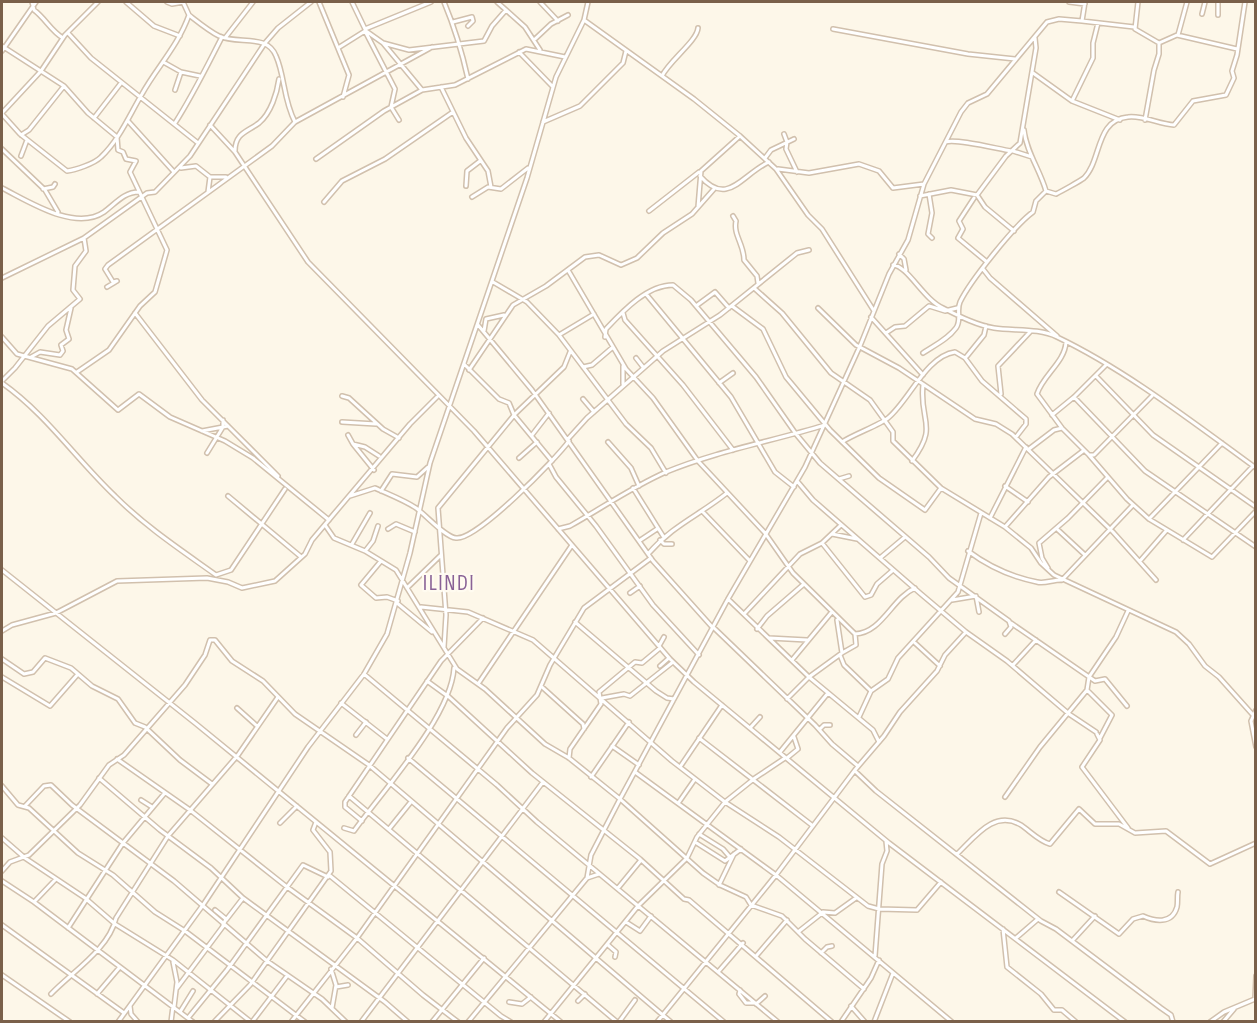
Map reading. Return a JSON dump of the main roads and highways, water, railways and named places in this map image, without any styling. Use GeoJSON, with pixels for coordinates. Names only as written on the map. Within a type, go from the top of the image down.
{"type":"FeatureCollection","features":[{"type":"Feature","properties":{"kind":"district","name":"ILINDI"},"geometry":{"type":"Point","coordinates":[449,582]}}]}
